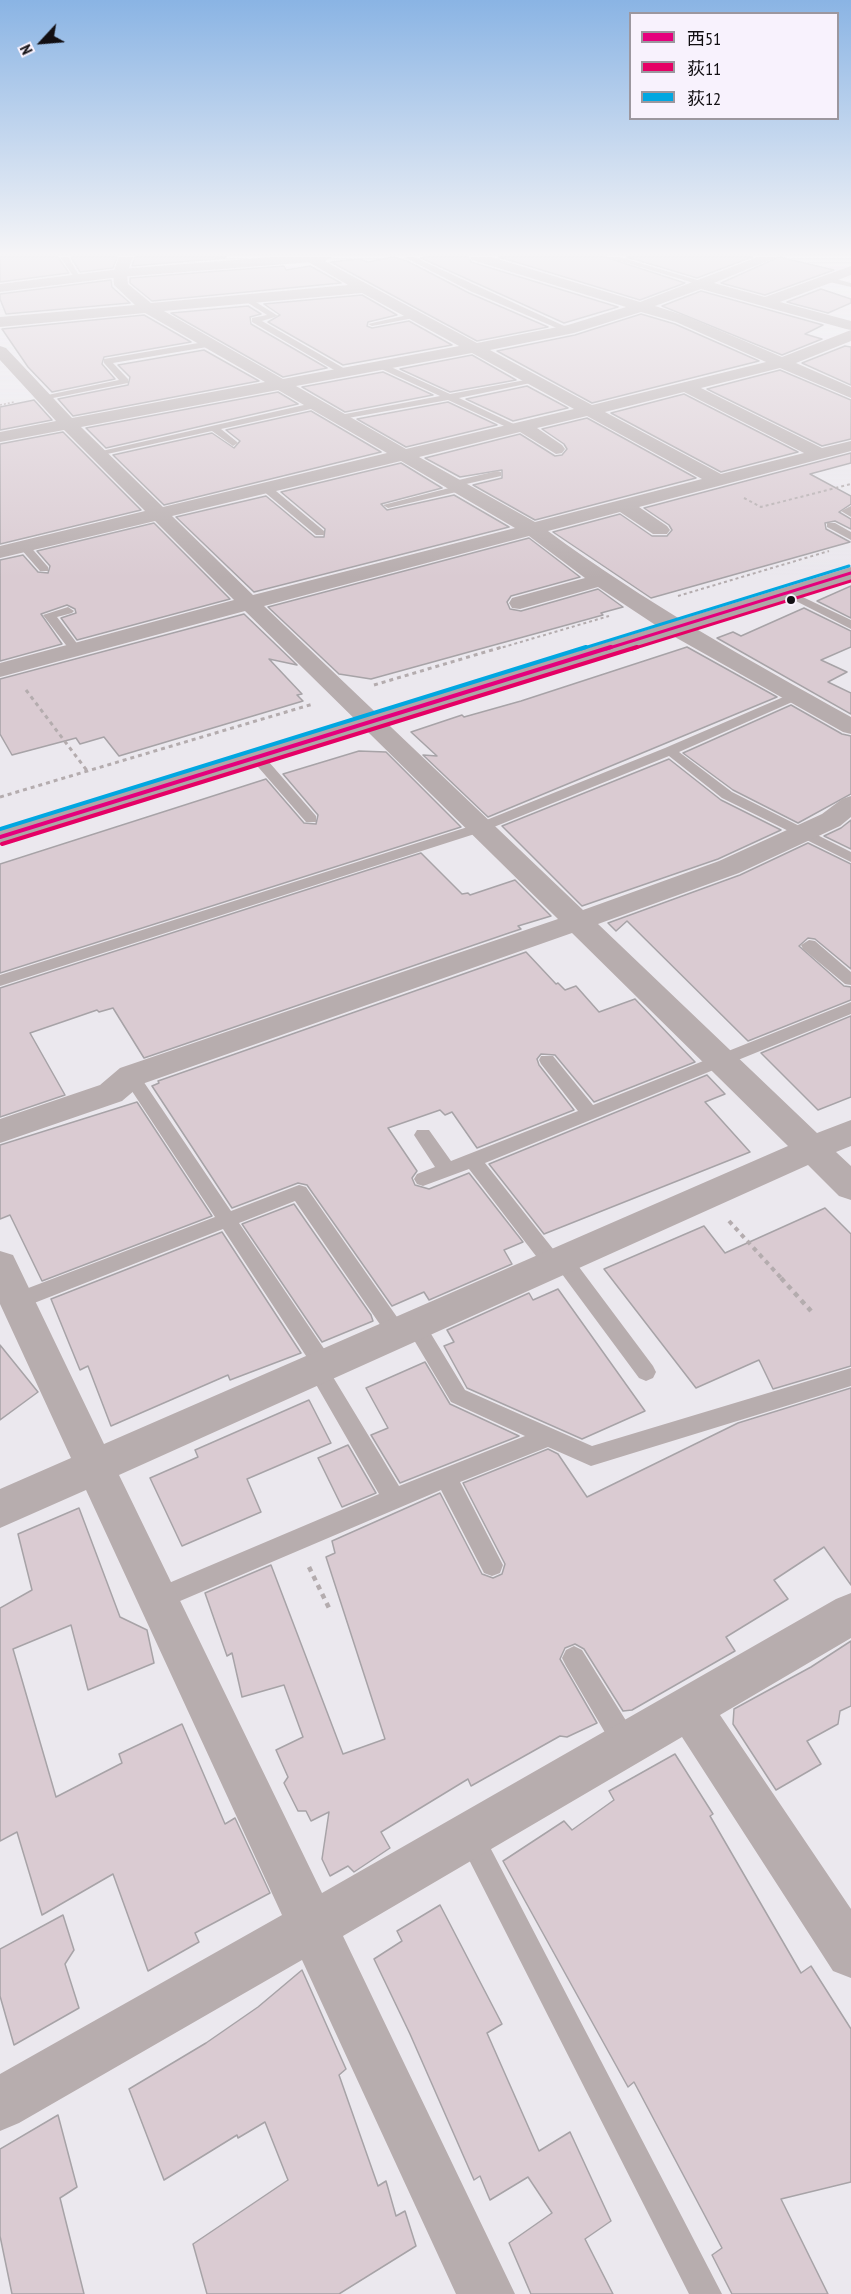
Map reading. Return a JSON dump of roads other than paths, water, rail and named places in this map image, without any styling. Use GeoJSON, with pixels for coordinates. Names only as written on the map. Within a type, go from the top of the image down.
{"type":"FeatureCollection","features":[{"type":"Feature","properties":{"kind":"main road"},"geometry":{"type":"LineString","coordinates":[[0,814],[655,616],[841,554]]}},
{"type":"Feature","properties":{"kind":"main road"},"geometry":{"type":"LineString","coordinates":[[655,616],[798,598],[851,573]]}},
{"type":"Feature","properties":{"kind":"main road"},"geometry":{"type":"LineString","coordinates":[[0,837],[257,757],[356,708]]}},
{"type":"Feature","properties":{"kind":"street"},"geometry":{"type":"LineString","coordinates":[[12,364],[157,513],[720,1063],[851,1187]]}},
{"type":"Feature","properties":{"kind":"street"},"geometry":{"type":"LineString","coordinates":[[246,364],[532,529],[655,616],[851,727]]}},
{"type":"Feature","properties":{"kind":"street"},"geometry":{"type":"LineString","coordinates":[[0,437],[385,364]]}},
{"type":"Feature","properties":{"kind":"street"},"geometry":{"type":"LineString","coordinates":[[504,364],[718,480]]}},
{"type":"Feature","properties":{"kind":"street"},"geometry":{"type":"LineString","coordinates":[[0,552],[776,364]]}},
{"type":"Feature","properties":{"kind":"street"},"geometry":{"type":"LineString","coordinates":[[788,364],[851,393]]}},
{"type":"Feature","properties":{"kind":"street"},"geometry":{"type":"LineString","coordinates":[[686,387],[820,454]]}},
{"type":"Feature","properties":{"kind":"street"},"geometry":{"type":"LineString","coordinates":[[519,427],[556,449]]}},
{"type":"Feature","properties":{"kind":"street"},"geometry":{"type":"LineString","coordinates":[[4,669],[851,446]]}},
{"type":"Feature","properties":{"kind":"street"},"geometry":{"type":"LineString","coordinates":[[623,505],[660,530]]}},
{"type":"Feature","properties":{"kind":"street"},"geometry":{"type":"LineString","coordinates":[[520,603],[601,580]]}},
{"type":"Feature","properties":{"kind":"street"},"geometry":{"type":"LineString","coordinates":[[0,1131],[111,1093],[131,1076],[729,867],[831,820],[851,804]]}},
{"type":"Feature","properties":{"kind":"street"},"geometry":{"type":"LineString","coordinates":[[0,1509],[851,1132]]}},
{"type":"Feature","properties":{"kind":"street"},"geometry":{"type":"LineString","coordinates":[[9,1283],[486,2294]]}},
{"type":"Feature","properties":{"kind":"street"},"geometry":{"type":"LineString","coordinates":[[0,2104],[313,1927],[469,1833],[851,1614]]}},
{"type":"Feature","properties":{"kind":"street"},"geometry":{"type":"LineString","coordinates":[[689,1708],[851,1953]]}},
{"type":"Feature","properties":{"kind":"lane"},"geometry":{"type":"LineString","coordinates":[[43,397],[125,381],[122,371],[112,364]]}},
{"type":"Feature","properties":{"kind":"lane"},"geometry":{"type":"LineString","coordinates":[[330,364],[344,372]]}},
{"type":"Feature","properties":{"kind":"lane"},"geometry":{"type":"LineString","coordinates":[[380,365],[519,427]]}},
{"type":"Feature","properties":{"kind":"lane"},"geometry":{"type":"LineString","coordinates":[[340,418],[536,381]]}},
{"type":"Feature","properties":{"kind":"lane"},"geometry":{"type":"LineString","coordinates":[[98,453],[317,405]]}},
{"type":"Feature","properties":{"kind":"lane"},"geometry":{"type":"LineString","coordinates":[[214,428],[233,443]]}},
{"type":"Feature","properties":{"kind":"lane"},"geometry":{"type":"LineString","coordinates":[[388,505],[497,474]]}},
{"type":"Feature","properties":{"kind":"lane"},"geometry":{"type":"LineString","coordinates":[[266,488],[320,533]]}},
{"type":"Feature","properties":{"kind":"lane"},"geometry":{"type":"LineString","coordinates":[[831,525],[851,537]]}},
{"type":"Feature","properties":{"kind":"lane"},"geometry":{"type":"LineString","coordinates":[[24,546],[44,569]]}},
{"type":"Feature","properties":{"kind":"lane"},"geometry":{"type":"LineString","coordinates":[[798,598],[851,625]]}},
{"type":"Feature","properties":{"kind":"lane"},"geometry":{"type":"LineString","coordinates":[[68,610],[49,615],[76,650]]}},
{"type":"Feature","properties":{"kind":"lane"},"geometry":{"type":"LineString","coordinates":[[0,981],[479,828],[670,752],[795,696]]}},
{"type":"Feature","properties":{"kind":"lane"},"geometry":{"type":"LineString","coordinates":[[670,752],[727,795],[851,858]]}},
{"type":"Feature","properties":{"kind":"lane"},"geometry":{"type":"LineString","coordinates":[[257,757],[311,819]]}},
{"type":"Feature","properties":{"kind":"lane"},"geometry":{"type":"LineString","coordinates":[[809,945],[851,980]]}},
{"type":"Feature","properties":{"kind":"lane"},"geometry":{"type":"LineString","coordinates":[[423,1179],[720,1063],[851,1008]]}},
{"type":"Feature","properties":{"kind":"lane"},"geometry":{"type":"LineString","coordinates":[[547,1060],[590,1113]]}},
{"type":"Feature","properties":{"kind":"lane"},"geometry":{"type":"LineString","coordinates":[[131,1076],[320,1367],[394,1498]]}},
{"type":"Feature","properties":{"kind":"lane"},"geometry":{"type":"LineString","coordinates":[[423,1135],[447,1170]]}},
{"type":"Feature","properties":{"kind":"lane"},"geometry":{"type":"LineString","coordinates":[[473,1160],[646,1372]]}},
{"type":"Feature","properties":{"kind":"lane"},"geometry":{"type":"LineString","coordinates":[[9,1283],[226,1221],[299,1192],[458,1396],[591,1456],[851,1377]]}},
{"type":"Feature","properties":{"kind":"lane"},"geometry":{"type":"LineString","coordinates":[[158,1599],[394,1498],[548,1437]]}},
{"type":"Feature","properties":{"kind":"lane"},"geometry":{"type":"LineString","coordinates":[[446,1478],[492,1565]]}},
{"type":"Feature","properties":{"kind":"lane"},"geometry":{"type":"LineString","coordinates":[[574,1658],[626,1744]]}},
{"type":"Feature","properties":{"kind":"lane"},"geometry":{"type":"LineString","coordinates":[[469,1833],[706,2294]]}}]}
